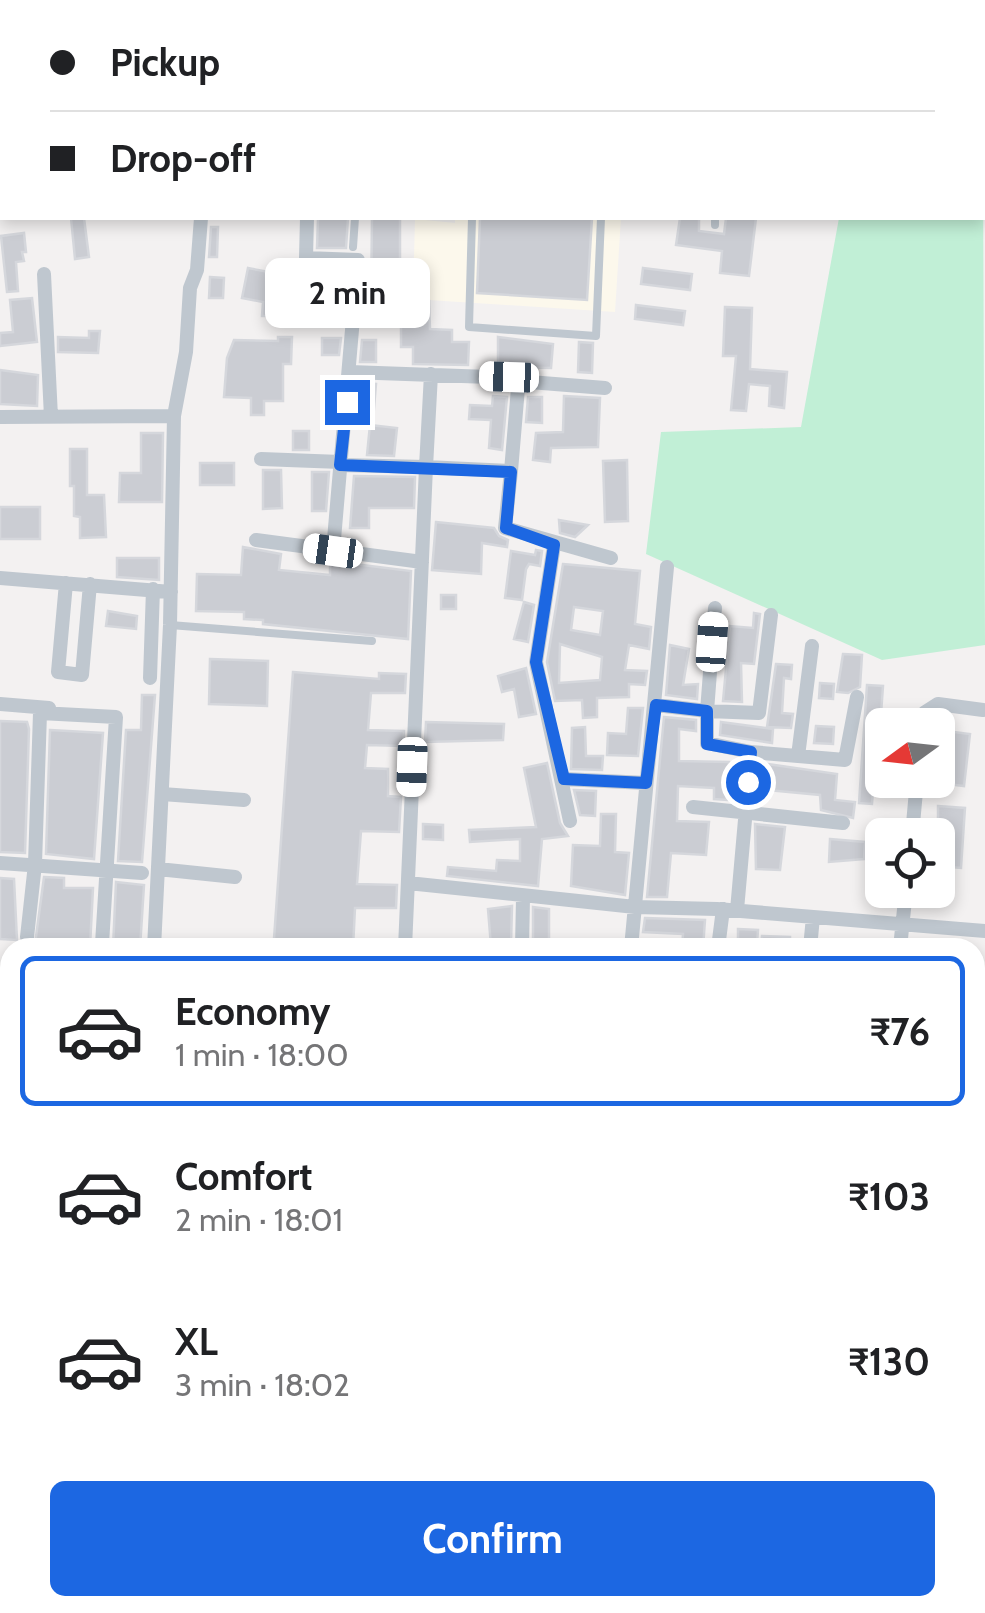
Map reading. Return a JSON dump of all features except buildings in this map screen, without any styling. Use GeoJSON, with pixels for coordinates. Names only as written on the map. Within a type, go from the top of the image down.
{"type":"FeatureCollection","features":[{"type":"Feature","properties":{"kind":"street"},"geometry":{"type":"LineString","coordinates":[[154,938],[170,625],[174,416],[186,352],[190,288],[197,270],[201,220]]}},
{"type":"Feature","properties":{"kind":"street"},"geometry":{"type":"LineString","coordinates":[[307,220],[306,258],[358,260],[333,551]]}},
{"type":"Feature","properties":{"kind":"street"},"geometry":{"type":"LineString","coordinates":[[44,274],[51,416]]}},
{"type":"Feature","properties":{"kind":"street"},"geometry":{"type":"LineString","coordinates":[[350,372],[431,374],[604,388]]}},
{"type":"Feature","properties":{"kind":"street"},"geometry":{"type":"LineString","coordinates":[[405,938],[431,374]]}},
{"type":"Feature","properties":{"kind":"street"},"geometry":{"type":"LineString","coordinates":[[517,381],[506,528],[554,545],[611,558]]}},
{"type":"Feature","properties":{"kind":"street"},"geometry":{"type":"LineString","coordinates":[[0,416],[174,416]]}},
{"type":"Feature","properties":{"kind":"street"},"geometry":{"type":"LineString","coordinates":[[262,458],[511,472]]}},
{"type":"Feature","properties":{"kind":"street"},"geometry":{"type":"LineString","coordinates":[[256,540],[422,562]]}},
{"type":"Feature","properties":{"kind":"street"},"geometry":{"type":"LineString","coordinates":[[554,545],[536,662],[570,821]]}},
{"type":"Feature","properties":{"kind":"street"},"geometry":{"type":"LineString","coordinates":[[631,938],[667,567]]}},
{"type":"Feature","properties":{"kind":"street"},"geometry":{"type":"LineString","coordinates":[[0,578],[171,592]]}},
{"type":"Feature","properties":{"kind":"street"},"geometry":{"type":"LineString","coordinates":[[66,583],[58,672],[82,675],[90,584]]}},
{"type":"Feature","properties":{"kind":"street"},"geometry":{"type":"LineString","coordinates":[[150,678],[153,589]]}},
{"type":"Feature","properties":{"kind":"street"},"geometry":{"type":"LineString","coordinates":[[715,608],[707,744],[845,760],[857,697]]}},
{"type":"Feature","properties":{"kind":"street"},"geometry":{"type":"LineString","coordinates":[[656,705],[759,713],[771,615]]}},
{"type":"Feature","properties":{"kind":"street"},"geometry":{"type":"LineString","coordinates":[[798,756],[812,646]]}},
{"type":"Feature","properties":{"kind":"street"},"geometry":{"type":"LineString","coordinates":[[0,704],[86,711]]}},
{"type":"Feature","properties":{"kind":"street"},"geometry":{"type":"LineString","coordinates":[[932,708],[938,704],[983,710]]}},
{"type":"Feature","properties":{"kind":"street"},"geometry":{"type":"LineString","coordinates":[[27,937],[35,864],[40,714],[116,717],[102,938]]}},
{"type":"Feature","properties":{"kind":"street"},"geometry":{"type":"LineString","coordinates":[[721,938],[730,910],[746,812],[751,752]]}},
{"type":"Feature","properties":{"kind":"street"},"geometry":{"type":"LineString","coordinates":[[564,779],[646,783]]}},
{"type":"Feature","properties":{"kind":"street"},"geometry":{"type":"LineString","coordinates":[[162,794],[244,800]]}},
{"type":"Feature","properties":{"kind":"street"},"geometry":{"type":"LineString","coordinates":[[693,807],[842,823]]}},
{"type":"Feature","properties":{"kind":"street"},"geometry":{"type":"LineString","coordinates":[[0,863],[142,872]]}},
{"type":"Feature","properties":{"kind":"street"},"geometry":{"type":"LineString","coordinates":[[158,870],[235,877]]}},
{"type":"Feature","properties":{"kind":"street"},"geometry":{"type":"LineString","coordinates":[[408,883],[635,908],[730,910],[985,931]]}},
{"type":"Feature","properties":{"kind":"street"},"geometry":{"type":"LineString","coordinates":[[522,898],[522,938]]}},
{"type":"Feature","properties":{"kind":"street"},"geometry":{"type":"LineString","coordinates":[[901,938],[904,908]]}},
{"type":"Feature","properties":{"kind":"street"},"geometry":{"type":"LineString","coordinates":[[811,938],[813,917]]}},
{"type":"Feature","properties":{"kind":"lane"},"geometry":{"type":"LineString","coordinates":[[353,247],[355,220]]}},
{"type":"Feature","properties":{"kind":"lane"},"geometry":{"type":"LineString","coordinates":[[472,220],[469,326],[596,336],[601,220]]}},
{"type":"Feature","properties":{"kind":"lane"},"geometry":{"type":"LineString","coordinates":[[170,625],[372,641]]}},
{"type":"Feature","properties":{"kind":"shaded area"},"geometry":{"type":"Polygon","coordinates":[[[415,220],[621,220],[615,312],[413,299],[415,220]]]}},
{"type":"Feature","properties":{"kind":"green space"},"geometry":{"type":"Polygon","coordinates":[[[839,220],[983,220],[985,645],[882,660],[646,554],[661,432],[801,427],[839,220]]]}},
{"type":"Feature","properties":{"kind":"route"},"geometry":{"type":"LineString","coordinates":[[347,402],[340,465],[511,472],[506,528],[554,545],[536,662],[564,779],[646,783],[656,705],[707,711],[707,744],[751,752],[748,782]]}}]}
